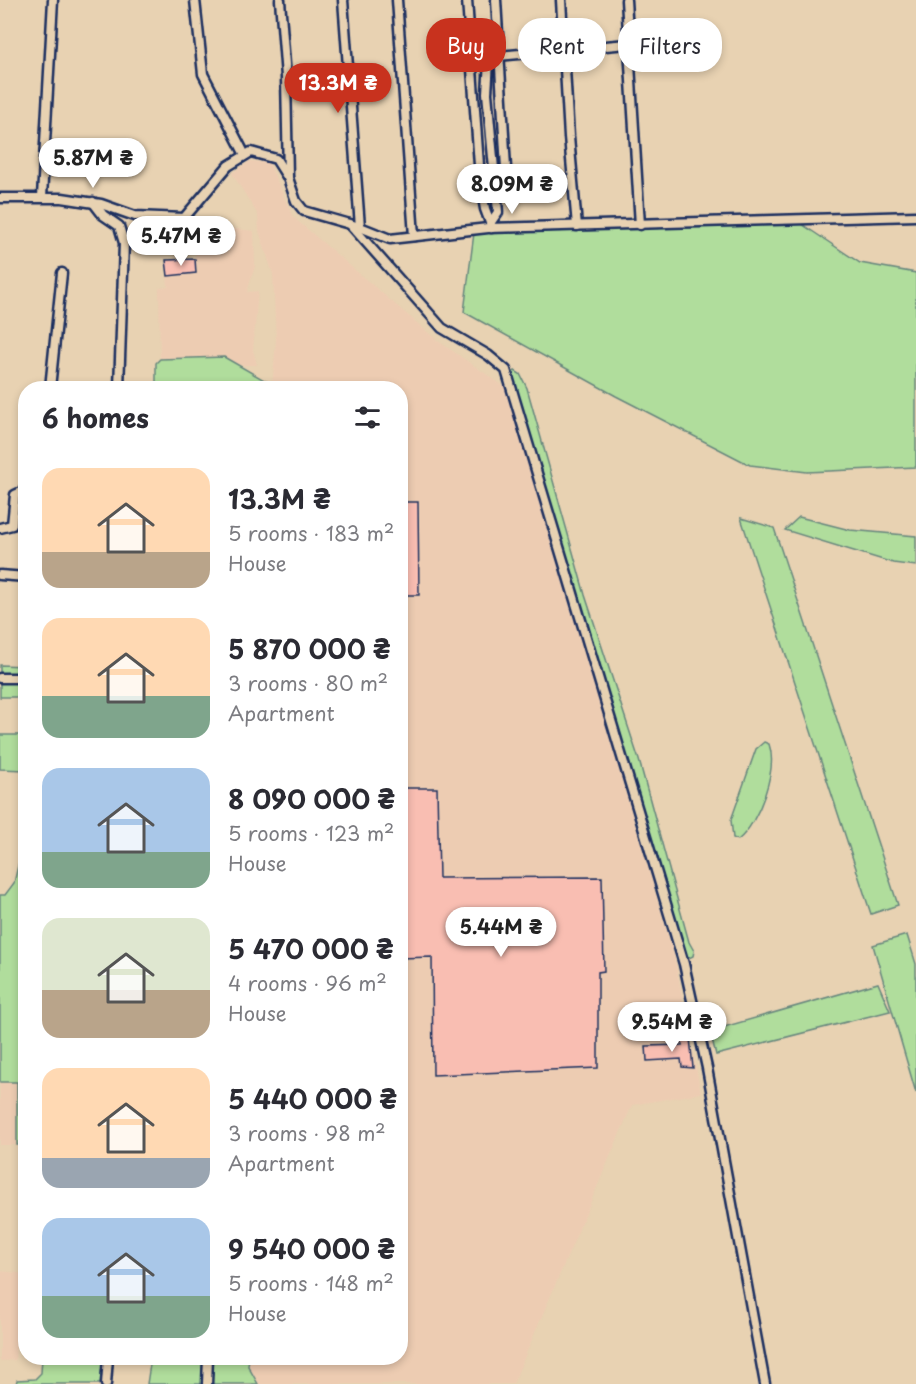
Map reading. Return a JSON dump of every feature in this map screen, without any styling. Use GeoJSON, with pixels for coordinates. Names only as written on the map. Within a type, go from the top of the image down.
{"type":"FeatureCollection","features":[{"type":"Feature","properties":{"kind":"street"},"geometry":{"type":"LineString","coordinates":[[42,197],[53,0]]}},
{"type":"Feature","properties":{"kind":"street"},"geometry":{"type":"LineString","coordinates":[[195,0],[203,74],[245,155]]}},
{"type":"Feature","properties":{"kind":"street"},"geometry":{"type":"LineString","coordinates":[[280,0],[286,77],[288,178]]}},
{"type":"Feature","properties":{"kind":"street"},"geometry":{"type":"LineString","coordinates":[[343,0],[360,226]]}},
{"type":"Feature","properties":{"kind":"street"},"geometry":{"type":"LineString","coordinates":[[397,0],[414,236]]}},
{"type":"Feature","properties":{"kind":"street"},"geometry":{"type":"LineString","coordinates":[[467,0],[480,179],[485,209],[492,225]]}},
{"type":"Feature","properties":{"kind":"street"},"geometry":{"type":"LineString","coordinates":[[496,0],[497,18]]}},
{"type":"Feature","properties":{"kind":"street"},"geometry":{"type":"LineString","coordinates":[[561,0],[562,18]]}},
{"type":"Feature","properties":{"kind":"street"},"geometry":{"type":"LineString","coordinates":[[626,0],[627,18]]}},
{"type":"Feature","properties":{"kind":"street"},"geometry":{"type":"LineString","coordinates":[[473,79],[479,72]]}},
{"type":"Feature","properties":{"kind":"street"},"geometry":{"type":"LineString","coordinates":[[488,72],[487,93],[495,154],[498,212],[492,225]]}},
{"type":"Feature","properties":{"kind":"street"},"geometry":{"type":"LineString","coordinates":[[496,200],[507,185],[499,72]]}},
{"type":"Feature","properties":{"kind":"street"},"geometry":{"type":"LineString","coordinates":[[565,72],[568,137],[577,226]]}},
{"type":"Feature","properties":{"kind":"street"},"geometry":{"type":"LineString","coordinates":[[631,72],[640,225]]}},
{"type":"Feature","properties":{"kind":"street"},"geometry":{"type":"LineString","coordinates":[[0,198],[42,197],[93,202],[135,216],[184,218],[228,166],[251,152],[274,158],[282,155],[287,148]]}},
{"type":"Feature","properties":{"kind":"street"},"geometry":{"type":"LineString","coordinates":[[274,158],[288,178],[296,201],[304,211],[360,226],[390,239],[492,225],[640,225],[916,216]]}},
{"type":"Feature","properties":{"kind":"street"},"geometry":{"type":"LineString","coordinates":[[93,202],[103,215],[119,226],[124,243],[119,381]]}},
{"type":"Feature","properties":{"kind":"street"},"geometry":{"type":"LineString","coordinates":[[350,224],[442,328],[488,355],[506,370],[684,964],[707,1068],[765,1384]]}},
{"type":"Feature","properties":{"kind":"street"},"geometry":{"type":"LineString","coordinates":[[51,381],[62,273]]}},
{"type":"Feature","properties":{"kind":"street"},"geometry":{"type":"LineString","coordinates":[[0,528],[12,525],[15,495],[18,494]]}},
{"type":"Feature","properties":{"kind":"street"},"geometry":{"type":"LineString","coordinates":[[0,575],[18,576]]}},
{"type":"Feature","properties":{"kind":"street"},"geometry":{"type":"LineString","coordinates":[[0,678],[18,678]]}},
{"type":"Feature","properties":{"kind":"street"},"geometry":{"type":"LineString","coordinates":[[106,1384],[107,1365]]}},
{"type":"Feature","properties":{"kind":"street"},"geometry":{"type":"LineString","coordinates":[[207,1365],[207,1384]]}},
{"type":"Feature","properties":{"kind":"shaded area"},"geometry":{"type":"Polygon","coordinates":[[[250,161],[269,163],[293,217],[438,341],[505,387],[674,955],[701,1093],[632,1105],[513,1384],[258,1384],[248,1366],[408,1365],[408,381],[273,381],[276,340],[273,274],[259,231],[258,215],[232,173],[250,161]]]}},
{"type":"Feature","properties":{"kind":"shaded area"},"geometry":{"type":"Polygon","coordinates":[[[196,224],[254,231],[255,266],[247,292],[258,291],[253,350],[257,365],[239,365],[223,357],[160,359],[159,288],[168,287],[166,260],[195,258],[196,224]]]}},
{"type":"Feature","properties":{"kind":"shaded area"},"geometry":{"type":"Polygon","coordinates":[[[18,1081],[17,1145],[0,1145],[0,1082],[18,1081]]]}},
{"type":"Feature","properties":{"kind":"shaded area"},"geometry":{"type":"Polygon","coordinates":[[[0,1271],[18,1273],[18,1331],[15,1360],[0,1361],[0,1271]]]}},
{"type":"Feature","properties":{"kind":"green space"},"geometry":{"type":"Polygon","coordinates":[[[800,223],[860,263],[916,273],[916,467],[807,472],[750,465],[616,396],[464,312],[474,233],[488,228],[800,223]]]}},
{"type":"Feature","properties":{"kind":"green space"},"geometry":{"type":"Polygon","coordinates":[[[224,357],[266,381],[156,381],[156,363],[160,359],[224,357]]]}},
{"type":"Feature","properties":{"kind":"green space"},"geometry":{"type":"Polygon","coordinates":[[[515,371],[520,374],[527,388],[585,595],[639,760],[689,942],[694,951],[693,956],[687,959],[511,374],[515,371]]]}},
{"type":"Feature","properties":{"kind":"green space"},"geometry":{"type":"Polygon","coordinates":[[[799,517],[850,530],[916,536],[916,566],[893,563],[785,530],[799,517]]]}},
{"type":"Feature","properties":{"kind":"green space"},"geometry":{"type":"Polygon","coordinates":[[[741,518],[774,528],[898,905],[871,914],[741,518]]]}},
{"type":"Feature","properties":{"kind":"green space"},"geometry":{"type":"Polygon","coordinates":[[[0,665],[18,666],[18,697],[0,697],[0,665]]]}},
{"type":"Feature","properties":{"kind":"green space"},"geometry":{"type":"Polygon","coordinates":[[[0,735],[18,735],[18,770],[0,769],[0,735]]]}},
{"type":"Feature","properties":{"kind":"green space"},"geometry":{"type":"Polygon","coordinates":[[[764,742],[769,744],[771,755],[769,781],[753,821],[738,840],[733,838],[731,820],[756,749],[764,742]]]}},
{"type":"Feature","properties":{"kind":"green space"},"geometry":{"type":"Polygon","coordinates":[[[18,866],[18,1145],[17,1082],[0,1082],[0,895],[5,895],[14,883],[18,866]]]}},
{"type":"Feature","properties":{"kind":"green space"},"geometry":{"type":"Polygon","coordinates":[[[907,935],[916,964],[916,1093],[873,945],[907,935]]]}},
{"type":"Feature","properties":{"kind":"green space"},"geometry":{"type":"Polygon","coordinates":[[[878,983],[890,1011],[716,1055],[710,1031],[878,983]]]}},
{"type":"Feature","properties":{"kind":"green space"},"geometry":{"type":"Polygon","coordinates":[[[42,1365],[102,1365],[100,1384],[16,1384],[17,1380],[35,1379],[41,1373],[42,1365]]]}},
{"type":"Feature","properties":{"kind":"green space"},"geometry":{"type":"Polygon","coordinates":[[[150,1365],[248,1365],[258,1384],[147,1384],[150,1365]]]}},
{"type":"Feature","properties":{"kind":"building"},"geometry":{"type":"Polygon","coordinates":[[[195,259],[196,273],[168,276],[166,260],[195,259]]]}},
{"type":"Feature","properties":{"kind":"building"},"geometry":{"type":"Polygon","coordinates":[[[408,502],[418,502],[419,595],[408,595],[408,502]]]}},
{"type":"Feature","properties":{"kind":"building"},"geometry":{"type":"Polygon","coordinates":[[[408,788],[437,788],[439,878],[602,877],[604,971],[598,972],[598,1068],[433,1075],[432,957],[408,958],[408,788]]]}},
{"type":"Feature","properties":{"kind":"building"},"geometry":{"type":"Polygon","coordinates":[[[690,1038],[693,1068],[682,1067],[681,1059],[647,1061],[646,1046],[682,1045],[681,1039],[690,1038]]]}}]}
